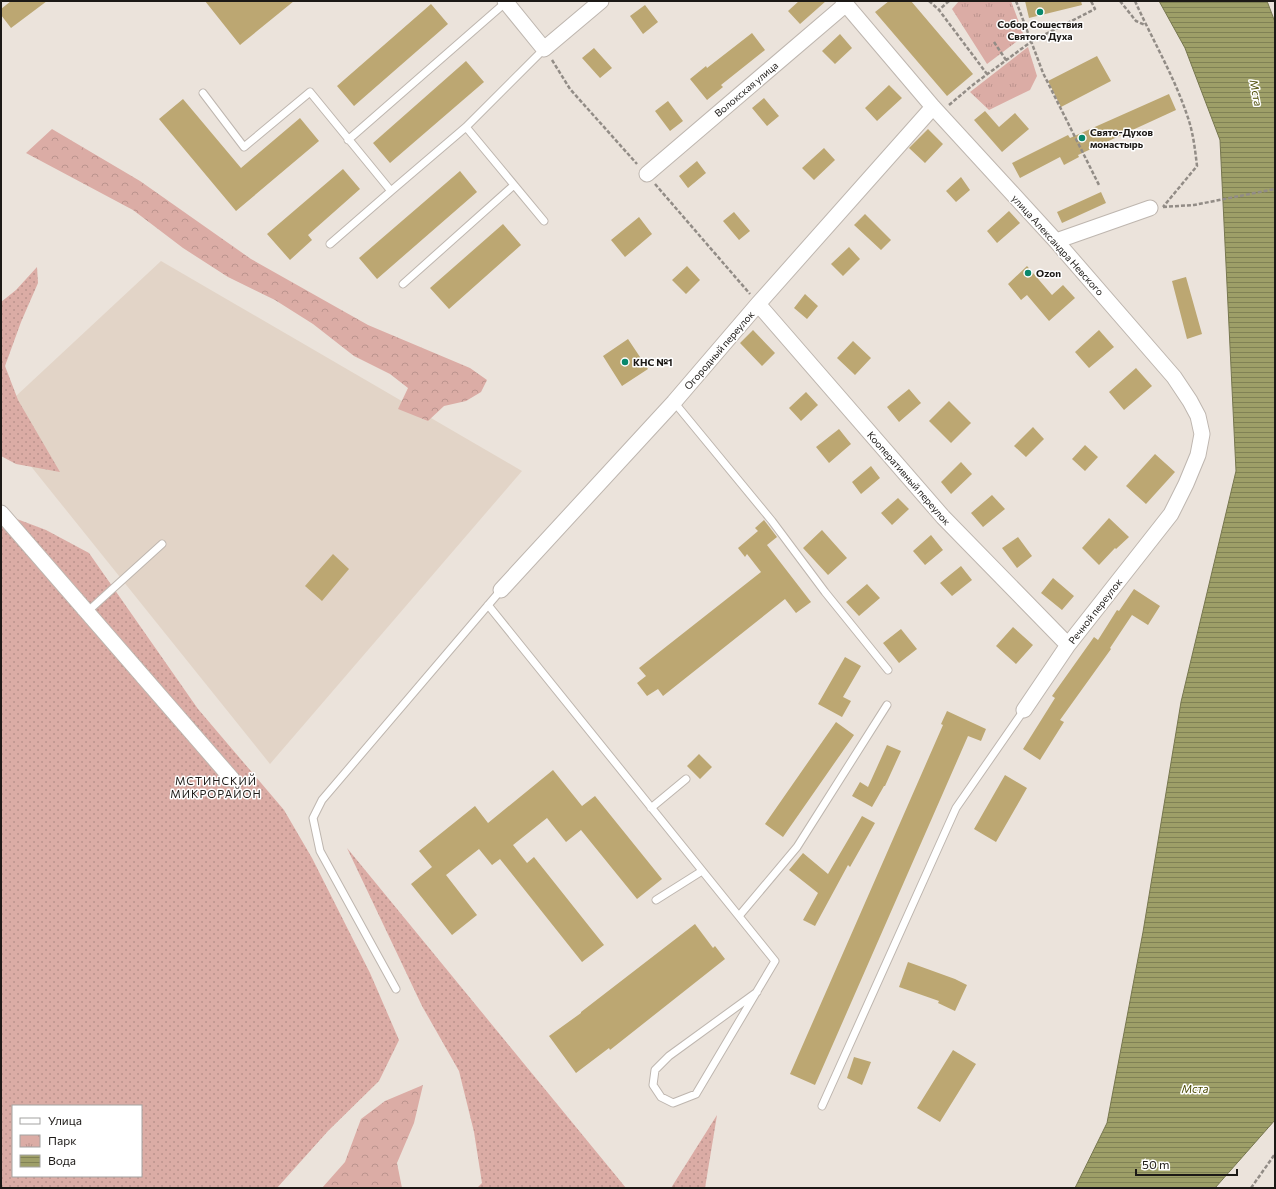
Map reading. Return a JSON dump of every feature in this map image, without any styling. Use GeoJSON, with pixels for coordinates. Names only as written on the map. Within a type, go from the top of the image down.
{"type":"FeatureCollection","features":[{"type":"Feature","properties":{"kind":"street"},"geometry":{"type":"LineString","coordinates":[[506,2],[544,49],[601,1]]}},
{"type":"Feature","properties":{"kind":"street","name":"улица Александра Невского"},"geometry":{"type":"LineString","coordinates":[[844,3],[936,110],[1056,241],[1174,376],[1198,416],[1202,434],[1198,456],[1171,514]]}},
{"type":"Feature","properties":{"kind":"street","name":"Волокская улица"},"geometry":{"type":"LineString","coordinates":[[647,174],[844,3]]}},
{"type":"Feature","properties":{"kind":"street","name":"Огородный переулок"},"geometry":{"type":"LineString","coordinates":[[501,590],[674,402],[758,304],[936,110]]}},
{"type":"Feature","properties":{"kind":"street"},"geometry":{"type":"LineString","coordinates":[[1056,241],[1156,208]]}},
{"type":"Feature","properties":{"kind":"street","name":"Кооперативный переулок"},"geometry":{"type":"LineString","coordinates":[[758,304],[943,517],[1068,645]]}},
{"type":"Feature","properties":{"kind":"street"},"geometry":{"type":"LineString","coordinates":[[1,514],[232,779]]}},
{"type":"Feature","properties":{"kind":"street","name":"Речной переулок"},"geometry":{"type":"LineString","coordinates":[[1024,710],[1068,645],[1171,514]]}},
{"type":"Feature","properties":{"kind":"lane"},"geometry":{"type":"LineString","coordinates":[[348,140],[506,2]]}},
{"type":"Feature","properties":{"kind":"lane"},"geometry":{"type":"LineString","coordinates":[[330,244],[466,127],[544,49]]}},
{"type":"Feature","properties":{"kind":"lane"},"geometry":{"type":"LineString","coordinates":[[203,93],[244,147],[310,92],[391,191]]}},
{"type":"Feature","properties":{"kind":"lane"},"geometry":{"type":"LineString","coordinates":[[466,127],[544,221]]}},
{"type":"Feature","properties":{"kind":"lane"},"geometry":{"type":"LineString","coordinates":[[403,284],[514,185]]}},
{"type":"Feature","properties":{"kind":"lane"},"geometry":{"type":"LineString","coordinates":[[674,402],[772,521],[825,592],[888,670]]}},
{"type":"Feature","properties":{"kind":"lane"},"geometry":{"type":"LineString","coordinates":[[87,612],[162,544]]}},
{"type":"Feature","properties":{"kind":"lane"},"geometry":{"type":"LineString","coordinates":[[396,989],[320,851],[313,818],[322,800],[501,590]]}},
{"type":"Feature","properties":{"kind":"lane"},"geometry":{"type":"LineString","coordinates":[[488,605],[775,961],[757,992],[696,1094],[674,1103],[661,1097],[653,1085],[655,1070],[669,1056],[757,992]]}},
{"type":"Feature","properties":{"kind":"lane"},"geometry":{"type":"LineString","coordinates":[[739,916],[797,847],[887,705]]}},
{"type":"Feature","properties":{"kind":"lane"},"geometry":{"type":"LineString","coordinates":[[822,1106],[956,808],[1024,710]]}},
{"type":"Feature","properties":{"kind":"lane"},"geometry":{"type":"LineString","coordinates":[[651,808],[686,780]]}},
{"type":"Feature","properties":{"kind":"lane"},"geometry":{"type":"LineString","coordinates":[[656,900],[702,870]]}},
{"type":"Feature","properties":{"kind":"path"},"geometry":{"type":"LineString","coordinates":[[929,1],[939,10],[987,74]]}},
{"type":"Feature","properties":{"kind":"path"},"geometry":{"type":"LineString","coordinates":[[939,10],[949,1]]}},
{"type":"Feature","properties":{"kind":"path"},"geometry":{"type":"LineString","coordinates":[[1016,1],[1043,74],[1099,185]]}},
{"type":"Feature","properties":{"kind":"path"},"geometry":{"type":"LineString","coordinates":[[936,110],[1032,41],[1094,9],[1091,1]]}},
{"type":"Feature","properties":{"kind":"path"},"geometry":{"type":"LineString","coordinates":[[1120,1],[1136,21],[1146,25]]}},
{"type":"Feature","properties":{"kind":"path"},"geometry":{"type":"LineString","coordinates":[[1135,1],[1188,116],[1197,166],[1156,208]]}},
{"type":"Feature","properties":{"kind":"path"},"geometry":{"type":"LineString","coordinates":[[994,42],[1006,60]]}},
{"type":"Feature","properties":{"kind":"path"},"geometry":{"type":"LineString","coordinates":[[1156,208],[1194,205],[1275,189]]}},
{"type":"Feature","properties":{"kind":"path"},"geometry":{"type":"LineString","coordinates":[[1251,1188],[1275,1154]]}},
{"type":"Feature","properties":{"kind":"shaded area"},"geometry":{"type":"Polygon","coordinates":[[[161,261],[522,471],[270,764],[1,429],[1,410],[161,261]]]}},
{"type":"Feature","properties":{"kind":"green space"},"geometry":{"type":"Polygon","coordinates":[[[959,1],[1011,1],[1024,36],[987,64],[952,9],[959,1]]]}},
{"type":"Feature","properties":{"kind":"green space"},"geometry":{"type":"Polygon","coordinates":[[[1028,47],[1037,76],[1030,90],[989,110],[970,92],[1028,47]]]}},
{"type":"Feature","properties":{"kind":"green space"},"geometry":{"type":"Polygon","coordinates":[[[52,129],[140,181],[251,259],[368,325],[470,368],[487,380],[481,392],[466,401],[444,406],[428,421],[398,409],[408,388],[390,374],[354,356],[313,324],[275,300],[228,277],[183,248],[133,210],[26,153],[52,129]]]}},
{"type":"Feature","properties":{"kind":"green space"},"geometry":{"type":"Polygon","coordinates":[[[37,267],[38,283],[21,322],[5,366],[18,400],[60,472],[16,464],[1,456],[1,302],[16,290],[37,267]]]}},
{"type":"Feature","properties":{"kind":"green space"},"geometry":{"type":"Polygon","coordinates":[[[1,513],[46,530],[89,553],[198,709],[284,810],[312,858],[370,973],[399,1040],[379,1081],[328,1131],[277,1188],[1,1188],[1,513]]]}},
{"type":"Feature","properties":{"kind":"green space"},"geometry":{"type":"Polygon","coordinates":[[[347,848],[626,1188],[477,1188],[482,1183],[474,1132],[459,1071],[422,1006],[347,848]]]}},
{"type":"Feature","properties":{"kind":"green space"},"geometry":{"type":"Polygon","coordinates":[[[423,1085],[414,1123],[397,1163],[402,1188],[322,1188],[345,1162],[361,1119],[385,1101],[423,1085]]]}},
{"type":"Feature","properties":{"kind":"green space"},"geometry":{"type":"Polygon","coordinates":[[[717,1115],[705,1188],[671,1188],[717,1115]]]}},
{"type":"Feature","properties":{"kind":"water","name":"Мста"},"geometry":{"type":"Polygon","coordinates":[[[1159,1],[1267,1],[1275,22],[1275,1120],[1215,1188],[1075,1188],[1107,1123],[1143,932],[1181,702],[1236,471],[1220,140],[1185,48],[1159,1]]]}},
{"type":"Feature","properties":{"kind":"building"},"geometry":{"type":"Polygon","coordinates":[[[11,1],[47,1],[11,28],[1,15],[1,9],[11,1]]]}},
{"type":"Feature","properties":{"kind":"building"},"geometry":{"type":"Polygon","coordinates":[[[205,1],[294,1],[240,45],[205,1]]]}},
{"type":"Feature","properties":{"kind":"building"},"geometry":{"type":"Polygon","coordinates":[[[799,1],[826,1],[800,24],[788,11],[799,1]]]}},
{"type":"Feature","properties":{"kind":"building"},"geometry":{"type":"Polygon","coordinates":[[[889,1],[911,1],[973,74],[947,96],[875,12],[889,1]]]}},
{"type":"Feature","properties":{"kind":"building","name":"Собор Сошествия Святого Духа"},"geometry":{"type":"Polygon","coordinates":[[[1025,1],[1081,1],[1082,5],[1029,18],[1025,1]]]}},
{"type":"Feature","properties":{"kind":"building"},"geometry":{"type":"Polygon","coordinates":[[[431,4],[448,24],[354,106],[337,86],[431,4]]]}},
{"type":"Feature","properties":{"kind":"building"},"geometry":{"type":"Polygon","coordinates":[[[645,5],[658,22],[643,34],[630,16],[645,5]]]}},
{"type":"Feature","properties":{"kind":"building"},"geometry":{"type":"Polygon","coordinates":[[[752,33],[765,50],[721,85],[723,87],[707,100],[690,79],[706,66],[707,68],[752,33]]]}},
{"type":"Feature","properties":{"kind":"building"},"geometry":{"type":"Polygon","coordinates":[[[840,34],[852,48],[835,64],[822,51],[840,34]]]}},
{"type":"Feature","properties":{"kind":"building"},"geometry":{"type":"Polygon","coordinates":[[[594,48],[612,68],[600,78],[582,58],[594,48]]]}},
{"type":"Feature","properties":{"kind":"building"},"geometry":{"type":"Polygon","coordinates":[[[1097,56],[1111,81],[1061,107],[1048,81],[1097,56]]]}},
{"type":"Feature","properties":{"kind":"building"},"geometry":{"type":"Polygon","coordinates":[[[466,61],[484,82],[390,163],[373,143],[466,61]]]}},
{"type":"Feature","properties":{"kind":"building"},"geometry":{"type":"Polygon","coordinates":[[[889,85],[902,98],[877,121],[865,108],[889,85]]]}},
{"type":"Feature","properties":{"kind":"building"},"geometry":{"type":"Polygon","coordinates":[[[1169,94],[1176,110],[1078,155],[1079,157],[1064,165],[1060,157],[1020,178],[1012,163],[1068,135],[1070,138],[1169,94]]]}},
{"type":"Feature","properties":{"kind":"building"},"geometry":{"type":"Polygon","coordinates":[[[764,98],[779,116],[767,126],[752,108],[764,98]]]}},
{"type":"Feature","properties":{"kind":"building"},"geometry":{"type":"Polygon","coordinates":[[[183,99],[241,168],[300,118],[319,141],[236,211],[159,119],[183,99]]]}},
{"type":"Feature","properties":{"kind":"building"},"geometry":{"type":"Polygon","coordinates":[[[668,101],[683,121],[670,131],[655,111],[668,101]]]}},
{"type":"Feature","properties":{"kind":"building"},"geometry":{"type":"Polygon","coordinates":[[[985,111],[999,127],[1015,113],[1029,129],[1002,152],[974,120],[985,111]]]}},
{"type":"Feature","properties":{"kind":"building"},"geometry":{"type":"Polygon","coordinates":[[[928,129],[943,144],[925,163],[909,148],[928,129]]]}},
{"type":"Feature","properties":{"kind":"building"},"geometry":{"type":"Polygon","coordinates":[[[824,148],[835,160],[814,180],[802,168],[824,148]]]}},
{"type":"Feature","properties":{"kind":"building"},"geometry":{"type":"Polygon","coordinates":[[[697,161],[706,173],[688,188],[679,176],[697,161]]]}},
{"type":"Feature","properties":{"kind":"building"},"geometry":{"type":"Polygon","coordinates":[[[343,169],[360,189],[308,235],[312,240],[290,260],[267,234],[343,169]]]}},
{"type":"Feature","properties":{"kind":"building"},"geometry":{"type":"Polygon","coordinates":[[[460,171],[477,192],[377,279],[359,258],[460,171]]]}},
{"type":"Feature","properties":{"kind":"building"},"geometry":{"type":"Polygon","coordinates":[[[961,177],[970,190],[956,202],[946,191],[961,177]]]}},
{"type":"Feature","properties":{"kind":"building"},"geometry":{"type":"Polygon","coordinates":[[[1101,192],[1106,203],[1062,223],[1057,212],[1101,192]]]}},
{"type":"Feature","properties":{"kind":"building"},"geometry":{"type":"Polygon","coordinates":[[[1009,211],[1020,223],[997,243],[987,231],[1009,211]]]}},
{"type":"Feature","properties":{"kind":"building"},"geometry":{"type":"Polygon","coordinates":[[[734,212],[750,231],[739,240],[723,221],[734,212]]]}},
{"type":"Feature","properties":{"kind":"building"},"geometry":{"type":"Polygon","coordinates":[[[865,214],[891,240],[881,250],[854,225],[865,214]]]}},
{"type":"Feature","properties":{"kind":"building"},"geometry":{"type":"Polygon","coordinates":[[[639,217],[652,234],[625,257],[611,240],[639,217]]]}},
{"type":"Feature","properties":{"kind":"building"},"geometry":{"type":"Polygon","coordinates":[[[503,224],[521,245],[449,309],[430,288],[503,224]]]}},
{"type":"Feature","properties":{"kind":"building"},"geometry":{"type":"Polygon","coordinates":[[[849,247],[860,259],[843,276],[831,264],[849,247]]]}},
{"type":"Feature","properties":{"kind":"building"},"geometry":{"type":"Polygon","coordinates":[[[687,266],[700,280],[686,294],[672,280],[687,266]]]}},
{"type":"Feature","properties":{"kind":"building"},"geometry":{"type":"Polygon","coordinates":[[[1027,266],[1052,295],[1063,285],[1075,298],[1049,321],[1027,295],[1021,300],[1008,284],[1027,266]]]}},
{"type":"Feature","properties":{"kind":"building"},"geometry":{"type":"Polygon","coordinates":[[[1186,277],[1202,334],[1187,339],[1172,281],[1186,277]]]}},
{"type":"Feature","properties":{"kind":"building"},"geometry":{"type":"Polygon","coordinates":[[[805,294],[818,306],[807,319],[794,308],[805,294]]]}},
{"type":"Feature","properties":{"kind":"building"},"geometry":{"type":"Polygon","coordinates":[[[753,330],[775,353],[762,366],[740,343],[753,330]]]}},
{"type":"Feature","properties":{"kind":"building"},"geometry":{"type":"Polygon","coordinates":[[[1099,330],[1114,347],[1089,368],[1075,352],[1099,330]]]}},
{"type":"Feature","properties":{"kind":"building","name":"КНС №1"},"geometry":{"type":"Polygon","coordinates":[[[628,339],[648,369],[622,386],[603,356],[628,339]]]}},
{"type":"Feature","properties":{"kind":"building"},"geometry":{"type":"Polygon","coordinates":[[[853,341],[871,358],[855,375],[837,358],[853,341]]]}},
{"type":"Feature","properties":{"kind":"building"},"geometry":{"type":"Polygon","coordinates":[[[1136,368],[1152,386],[1124,410],[1109,392],[1136,368]]]}},
{"type":"Feature","properties":{"kind":"building"},"geometry":{"type":"Polygon","coordinates":[[[909,389],[921,403],[899,422],[887,407],[909,389]]]}},
{"type":"Feature","properties":{"kind":"building"},"geometry":{"type":"Polygon","coordinates":[[[806,392],[818,405],[801,421],[789,408],[806,392]]]}},
{"type":"Feature","properties":{"kind":"building"},"geometry":{"type":"Polygon","coordinates":[[[949,401],[971,423],[951,443],[929,421],[949,401]]]}},
{"type":"Feature","properties":{"kind":"building"},"geometry":{"type":"Polygon","coordinates":[[[1033,427],[1044,439],[1026,457],[1014,446],[1033,427]]]}},
{"type":"Feature","properties":{"kind":"building"},"geometry":{"type":"Polygon","coordinates":[[[839,429],[851,444],[829,463],[816,447],[839,429]]]}},
{"type":"Feature","properties":{"kind":"building"},"geometry":{"type":"Polygon","coordinates":[[[1085,445],[1098,457],[1085,471],[1072,459],[1085,445]]]}},
{"type":"Feature","properties":{"kind":"building"},"geometry":{"type":"Polygon","coordinates":[[[1155,454],[1175,472],[1146,504],[1126,486],[1155,454]]]}},
{"type":"Feature","properties":{"kind":"building"},"geometry":{"type":"Polygon","coordinates":[[[961,462],[972,474],[951,494],[941,482],[961,462]]]}},
{"type":"Feature","properties":{"kind":"building"},"geometry":{"type":"Polygon","coordinates":[[[871,466],[880,478],[861,494],[852,482],[871,466]]]}},
{"type":"Feature","properties":{"kind":"building"},"geometry":{"type":"Polygon","coordinates":[[[992,495],[1005,509],[983,527],[971,513],[992,495]]]}},
{"type":"Feature","properties":{"kind":"building"},"geometry":{"type":"Polygon","coordinates":[[[898,498],[909,509],[892,525],[881,513],[898,498]]]}},
{"type":"Feature","properties":{"kind":"building"},"geometry":{"type":"Polygon","coordinates":[[[1109,518],[1129,537],[1116,549],[1115,548],[1099,565],[1082,548],[1109,518]]]}},
{"type":"Feature","properties":{"kind":"building"},"geometry":{"type":"Polygon","coordinates":[[[764,520],[777,537],[767,545],[811,602],[796,613],[785,599],[663,696],[658,689],[647,696],[637,683],[646,676],[639,668],[761,572],[747,554],[745,557],[738,548],[758,531],[755,528],[764,520]]]}},
{"type":"Feature","properties":{"kind":"building"},"geometry":{"type":"Polygon","coordinates":[[[822,530],[847,558],[828,575],[803,548],[822,530]]]}},
{"type":"Feature","properties":{"kind":"building"},"geometry":{"type":"Polygon","coordinates":[[[931,535],[943,550],[925,565],[913,551],[931,535]]]}},
{"type":"Feature","properties":{"kind":"building"},"geometry":{"type":"Polygon","coordinates":[[[1018,537],[1032,556],[1017,568],[1002,548],[1018,537]]]}},
{"type":"Feature","properties":{"kind":"building"},"geometry":{"type":"Polygon","coordinates":[[[333,554],[349,569],[322,601],[305,586],[333,554]]]}},
{"type":"Feature","properties":{"kind":"building"},"geometry":{"type":"Polygon","coordinates":[[[961,566],[972,580],[952,596],[940,583],[961,566]]]}},
{"type":"Feature","properties":{"kind":"building"},"geometry":{"type":"Polygon","coordinates":[[[1053,578],[1074,596],[1062,610],[1041,593],[1053,578]]]}},
{"type":"Feature","properties":{"kind":"building"},"geometry":{"type":"Polygon","coordinates":[[[867,584],[880,598],[859,616],[846,602],[867,584]]]}},
{"type":"Feature","properties":{"kind":"building"},"geometry":{"type":"Polygon","coordinates":[[[1134,589],[1160,606],[1148,625],[1132,615],[1110,648],[1111,649],[1060,720],[1064,722],[1040,760],[1023,749],[1055,698],[1052,696],[1094,637],[1098,640],[1117,610],[1119,611],[1134,589]]]}},
{"type":"Feature","properties":{"kind":"building"},"geometry":{"type":"Polygon","coordinates":[[[1013,627],[1033,645],[1016,664],[996,646],[1013,627]]]}},
{"type":"Feature","properties":{"kind":"building"},"geometry":{"type":"Polygon","coordinates":[[[901,629],[917,649],[899,663],[883,643],[901,629]]]}},
{"type":"Feature","properties":{"kind":"building"},"geometry":{"type":"Polygon","coordinates":[[[845,657],[861,666],[843,697],[851,701],[842,717],[818,704],[845,657]]]}},
{"type":"Feature","properties":{"kind":"building"},"geometry":{"type":"Polygon","coordinates":[[[947,711],[986,729],[981,741],[968,736],[815,1085],[790,1074],[943,725],[941,724],[947,711]]]}},
{"type":"Feature","properties":{"kind":"building"},"geometry":{"type":"Polygon","coordinates":[[[836,722],[854,735],[783,837],[765,824],[836,722]]]}},
{"type":"Feature","properties":{"kind":"building"},"geometry":{"type":"Polygon","coordinates":[[[887,745],[901,751],[885,786],[872,807],[852,796],[860,782],[868,787],[887,745]]]}},
{"type":"Feature","properties":{"kind":"building"},"geometry":{"type":"Polygon","coordinates":[[[699,754],[712,767],[700,779],[687,766],[699,754]]]}},
{"type":"Feature","properties":{"kind":"building"},"geometry":{"type":"Polygon","coordinates":[[[553,770],[582,806],[595,796],[662,879],[637,899],[581,830],[566,842],[547,818],[513,845],[527,863],[534,857],[604,945],[582,962],[500,859],[492,865],[479,849],[446,875],[477,915],[452,935],[411,884],[432,867],[419,851],[475,806],[488,823],[553,770]]]}},
{"type":"Feature","properties":{"kind":"building"},"geometry":{"type":"Polygon","coordinates":[[[1005,775],[1027,788],[996,842],[974,829],[1005,775]]]}},
{"type":"Feature","properties":{"kind":"building"},"geometry":{"type":"Polygon","coordinates":[[[862,816],[875,823],[850,867],[848,865],[815,926],[803,920],[818,893],[789,870],[803,853],[828,874],[862,816]]]}},
{"type":"Feature","properties":{"kind":"building"},"geometry":{"type":"Polygon","coordinates":[[[695,924],[713,948],[715,946],[725,959],[610,1050],[609,1048],[576,1073],[549,1036],[581,1013],[695,924]]]}},
{"type":"Feature","properties":{"kind":"building"},"geometry":{"type":"Polygon","coordinates":[[[908,962],[955,979],[967,985],[955,1011],[938,1003],[939,1001],[899,987],[908,962]]]}},
{"type":"Feature","properties":{"kind":"building"},"geometry":{"type":"Polygon","coordinates":[[[953,1050],[976,1064],[940,1122],[917,1108],[953,1050]]]}},
{"type":"Feature","properties":{"kind":"building"},"geometry":{"type":"Polygon","coordinates":[[[854,1057],[871,1062],[862,1085],[847,1078],[854,1057]]]}},
{"type":"Feature","properties":{"kind":"place","name":"Собор Сошествия Святого Духа"},"geometry":{"type":"Point","coordinates":[1040,12]}},
{"type":"Feature","properties":{"kind":"place","name":"Свято-Духов монастырь"},"geometry":{"type":"Point","coordinates":[1082,138]}},
{"type":"Feature","properties":{"kind":"place","name":"Ozon"},"geometry":{"type":"Point","coordinates":[1028,273]}},
{"type":"Feature","properties":{"kind":"place","name":"КНС №1"},"geometry":{"type":"Point","coordinates":[625,362]}},
{"type":"Feature","properties":{"kind":"district","name":"МСТИНСКИЙ МИКРОРАЙОН"},"geometry":{"type":"Point","coordinates":[216,787]}}]}
